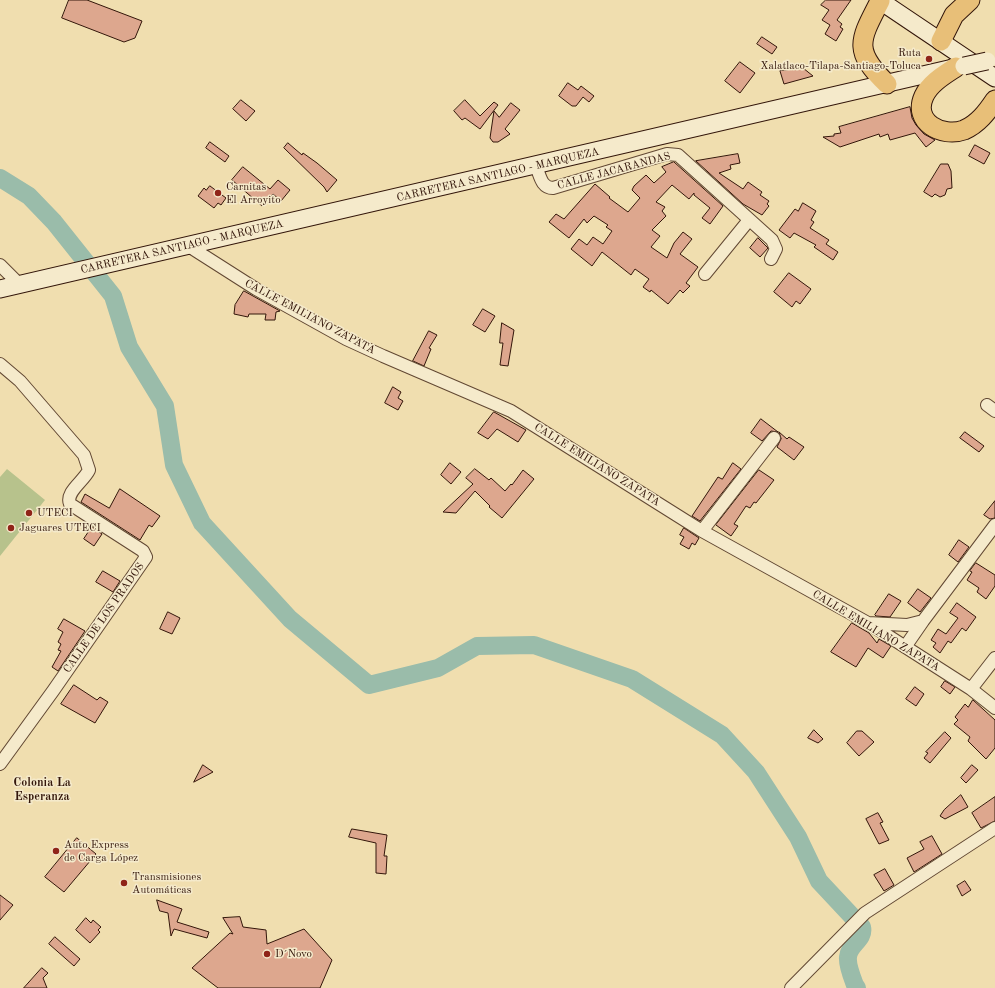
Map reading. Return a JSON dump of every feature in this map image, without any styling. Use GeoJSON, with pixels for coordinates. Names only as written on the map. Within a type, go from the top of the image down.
{"type":"FeatureCollection","features":[{"type":"Feature","properties":{"kind":"main road"},"geometry":{"type":"LineString","coordinates":[[887,84],[872,70],[865,60],[862,47],[863,36],[880,0],[995,78]]}},
{"type":"Feature","properties":{"kind":"main road"},"geometry":{"type":"LineString","coordinates":[[941,41],[954,15],[970,0]]}},
{"type":"Feature","properties":{"kind":"main road","name":"CARRETERA SANTIAGO - MARQUEZA"},"geometry":{"type":"LineString","coordinates":[[0,289],[132,260],[187,245],[536,166],[991,60]]}},
{"type":"Feature","properties":{"kind":"main road"},"geometry":{"type":"LineString","coordinates":[[960,66],[938,79],[924,97],[921,107],[922,114],[932,127],[941,132],[952,133],[965,129],[978,121],[995,100]]}},
{"type":"Feature","properties":{"kind":"street","name":"CALLE JACARANDAS"},"geometry":{"type":"LineString","coordinates":[[536,166],[542,184],[548,188],[553,188],[667,154],[678,155],[775,243],[775,254],[771,259]]}},
{"type":"Feature","properties":{"kind":"street"},"geometry":{"type":"LineString","coordinates":[[705,274],[748,220]]}},
{"type":"Feature","properties":{"kind":"street","name":"CALLE EMILIANO ZAPATA"},"geometry":{"type":"LineString","coordinates":[[187,245],[256,289],[346,339],[511,411],[702,531],[868,624],[970,689],[995,708]]}},
{"type":"Feature","properties":{"kind":"street"},"geometry":{"type":"LineString","coordinates":[[0,265],[20,285]]}},
{"type":"Feature","properties":{"kind":"street","name":"CALLE DE LOS PRADOS"},"geometry":{"type":"LineString","coordinates":[[0,364],[20,381],[84,455],[89,470],[86,476],[71,493],[69,498],[70,504],[143,552],[146,557],[53,691],[0,764]]}},
{"type":"Feature","properties":{"kind":"street"},"geometry":{"type":"LineString","coordinates":[[702,531],[774,438]]}},
{"type":"Feature","properties":{"kind":"street"},"geometry":{"type":"LineString","coordinates":[[905,647],[995,525]]}},
{"type":"Feature","properties":{"kind":"street"},"geometry":{"type":"LineString","coordinates":[[868,624],[908,625],[923,621]]}},
{"type":"Feature","properties":{"kind":"street"},"geometry":{"type":"LineString","coordinates":[[970,689],[995,658]]}},
{"type":"Feature","properties":{"kind":"street"},"geometry":{"type":"LineString","coordinates":[[791,988],[865,913],[995,828]]}},
{"type":"Feature","properties":{"kind":"green space","name":"Jaguares UTECI"},"geometry":{"type":"Polygon","coordinates":[[[7,469],[45,500],[0,556],[0,477],[7,469]]]}},
{"type":"Feature","properties":{"kind":"building"},"geometry":{"type":"Polygon","coordinates":[[[69,0],[87,0],[142,21],[135,38],[124,42],[62,18],[69,0]]]}},
{"type":"Feature","properties":{"kind":"building"},"geometry":{"type":"Polygon","coordinates":[[[826,0],[851,0],[837,20],[842,24],[840,27],[843,29],[836,41],[825,34],[830,25],[822,20],[829,10],[821,5],[826,0]]]}},
{"type":"Feature","properties":{"kind":"building"},"geometry":{"type":"Polygon","coordinates":[[[762,37],[777,47],[772,54],[757,44],[762,37]]]}},
{"type":"Feature","properties":{"kind":"building"},"geometry":{"type":"Polygon","coordinates":[[[740,62],[755,73],[740,93],[725,81],[740,62]]]}},
{"type":"Feature","properties":{"kind":"building"},"geometry":{"type":"Polygon","coordinates":[[[803,68],[813,76],[784,84],[780,71],[803,68]]]}},
{"type":"Feature","properties":{"kind":"building"},"geometry":{"type":"Polygon","coordinates":[[[568,83],[578,90],[581,86],[594,96],[589,102],[583,97],[576,106],[572,106],[559,96],[568,83]]]}},
{"type":"Feature","properties":{"kind":"building"},"geometry":{"type":"Polygon","coordinates":[[[241,100],[255,111],[246,121],[233,109],[241,100]]]}},
{"type":"Feature","properties":{"kind":"building"},"geometry":{"type":"Polygon","coordinates":[[[465,100],[480,116],[494,102],[498,105],[480,129],[465,118],[462,120],[454,111],[465,100]]]}},
{"type":"Feature","properties":{"kind":"building"},"geometry":{"type":"Polygon","coordinates":[[[511,103],[520,110],[505,129],[510,134],[498,142],[493,142],[490,138],[494,111],[499,117],[511,103]]]}},
{"type":"Feature","properties":{"kind":"building"},"geometry":{"type":"Polygon","coordinates":[[[910,107],[912,118],[916,125],[924,134],[935,140],[926,147],[915,133],[890,140],[888,134],[880,137],[879,134],[840,147],[823,137],[834,136],[834,134],[841,133],[839,127],[910,107]]]}},
{"type":"Feature","properties":{"kind":"building"},"geometry":{"type":"Polygon","coordinates":[[[210,142],[229,156],[225,162],[206,148],[210,142]]]}},
{"type":"Feature","properties":{"kind":"building"},"geometry":{"type":"Polygon","coordinates":[[[288,143],[302,155],[303,153],[317,163],[337,180],[327,192],[324,187],[284,148],[288,143]]]}},
{"type":"Feature","properties":{"kind":"building"},"geometry":{"type":"Polygon","coordinates":[[[975,145],[990,153],[984,164],[969,156],[975,145]]]}},
{"type":"Feature","properties":{"kind":"building"},"geometry":{"type":"Polygon","coordinates":[[[738,154],[740,163],[730,165],[731,169],[719,173],[743,189],[748,182],[762,192],[760,195],[769,201],[767,204],[769,206],[762,215],[743,204],[696,161],[738,154]]]}},
{"type":"Feature","properties":{"kind":"building"},"geometry":{"type":"Polygon","coordinates":[[[674,162],[723,206],[710,224],[702,218],[710,208],[694,195],[694,193],[689,199],[672,185],[656,202],[665,207],[662,211],[666,216],[652,230],[660,236],[651,247],[667,258],[674,243],[683,232],[692,239],[680,254],[698,267],[686,283],[690,286],[683,293],[680,290],[668,304],[651,290],[650,292],[643,287],[649,279],[635,269],[631,275],[602,252],[592,266],[571,249],[579,239],[587,245],[593,237],[603,244],[612,231],[606,227],[608,225],[594,216],[587,223],[584,219],[569,238],[549,222],[556,214],[564,219],[595,184],[610,197],[609,198],[628,212],[640,198],[632,190],[634,186],[646,175],[654,183],[666,172],[662,167],[674,162]]]}},
{"type":"Feature","properties":{"kind":"building"},"geometry":{"type":"Polygon","coordinates":[[[941,164],[948,164],[951,171],[952,188],[947,189],[945,195],[940,197],[935,194],[932,197],[924,192],[941,164]]]}},
{"type":"Feature","properties":{"kind":"building"},"geometry":{"type":"Polygon","coordinates":[[[243,167],[270,189],[278,180],[290,190],[281,201],[273,194],[262,206],[232,180],[243,167]]]}},
{"type":"Feature","properties":{"kind":"building"},"geometry":{"type":"Polygon","coordinates":[[[210,186],[226,198],[221,205],[218,203],[214,208],[198,196],[204,188],[206,190],[210,186]]]}},
{"type":"Feature","properties":{"kind":"building"},"geometry":{"type":"Polygon","coordinates":[[[803,203],[816,211],[811,220],[814,222],[810,228],[829,240],[826,244],[838,252],[833,260],[814,247],[816,245],[794,233],[790,238],[779,230],[795,209],[798,211],[803,203]]]}},
{"type":"Feature","properties":{"kind":"building"},"geometry":{"type":"Polygon","coordinates":[[[758,238],[768,248],[760,257],[750,248],[758,238]]]}},
{"type":"Feature","properties":{"kind":"building"},"geometry":{"type":"Polygon","coordinates":[[[789,273],[811,289],[800,304],[796,301],[792,307],[774,292],[789,273]]]}},
{"type":"Feature","properties":{"kind":"building"},"geometry":{"type":"Polygon","coordinates":[[[244,291],[280,311],[276,312],[275,320],[265,320],[266,314],[249,314],[248,317],[234,314],[235,305],[244,291]]]}},
{"type":"Feature","properties":{"kind":"building"},"geometry":{"type":"Polygon","coordinates":[[[483,309],[495,316],[485,332],[473,325],[483,309]]]}},
{"type":"Feature","properties":{"kind":"building"},"geometry":{"type":"Polygon","coordinates":[[[502,323],[514,330],[508,366],[500,365],[503,343],[500,343],[502,323]]]}},
{"type":"Feature","properties":{"kind":"building"},"geometry":{"type":"Polygon","coordinates":[[[429,331],[437,335],[429,348],[431,349],[424,366],[413,361],[429,331]]]}},
{"type":"Feature","properties":{"kind":"building"},"geometry":{"type":"Polygon","coordinates":[[[393,387],[401,392],[398,398],[403,401],[398,410],[385,403],[393,387]]]}},
{"type":"Feature","properties":{"kind":"building"},"geometry":{"type":"Polygon","coordinates":[[[494,412],[526,430],[518,442],[497,429],[488,439],[478,433],[494,412]]]}},
{"type":"Feature","properties":{"kind":"building"},"geometry":{"type":"Polygon","coordinates":[[[761,419],[778,432],[771,431],[762,441],[751,433],[761,419]]]}},
{"type":"Feature","properties":{"kind":"building"},"geometry":{"type":"Polygon","coordinates":[[[779,432],[787,439],[789,437],[804,447],[794,460],[777,447],[781,439],[779,432]]]}},
{"type":"Feature","properties":{"kind":"building"},"geometry":{"type":"Polygon","coordinates":[[[965,432],[984,446],[979,452],[960,438],[965,432]]]}},
{"type":"Feature","properties":{"kind":"building"},"geometry":{"type":"Polygon","coordinates":[[[450,463],[461,472],[451,484],[441,475],[450,463]]]}},
{"type":"Feature","properties":{"kind":"building"},"geometry":{"type":"Polygon","coordinates":[[[733,463],[741,469],[700,521],[692,516],[718,477],[722,479],[733,463]]]}},
{"type":"Feature","properties":{"kind":"building"},"geometry":{"type":"Polygon","coordinates":[[[475,469],[489,480],[491,478],[505,491],[511,484],[512,485],[523,470],[534,479],[502,518],[489,507],[490,506],[475,491],[456,513],[443,512],[473,484],[466,478],[475,469]]]}},
{"type":"Feature","properties":{"kind":"building"},"geometry":{"type":"Polygon","coordinates":[[[759,470],[774,480],[756,503],[754,502],[750,508],[746,506],[734,524],[738,526],[731,536],[716,525],[759,470]]]}},
{"type":"Feature","properties":{"kind":"building"},"geometry":{"type":"Polygon","coordinates":[[[120,489],[160,516],[152,527],[149,525],[140,540],[81,502],[85,494],[109,508],[120,489]]]}},
{"type":"Feature","properties":{"kind":"building"},"geometry":{"type":"Polygon","coordinates":[[[995,501],[995,518],[990,519],[984,515],[995,501]]]}},
{"type":"Feature","properties":{"kind":"building"},"geometry":{"type":"Polygon","coordinates":[[[92,527],[102,534],[94,546],[84,539],[92,527]]]}},
{"type":"Feature","properties":{"kind":"building"},"geometry":{"type":"Polygon","coordinates":[[[684,528],[699,538],[695,545],[692,543],[689,549],[680,544],[684,537],[680,535],[684,528]]]}},
{"type":"Feature","properties":{"kind":"building"},"geometry":{"type":"Polygon","coordinates":[[[959,540],[969,547],[958,562],[949,555],[959,540]]]}},
{"type":"Feature","properties":{"kind":"building"},"geometry":{"type":"Polygon","coordinates":[[[976,563],[995,575],[995,586],[986,599],[977,592],[979,588],[967,580],[972,572],[970,571],[976,563]]]}},
{"type":"Feature","properties":{"kind":"building"},"geometry":{"type":"Polygon","coordinates":[[[103,571],[120,581],[113,592],[96,582],[103,571]]]}},
{"type":"Feature","properties":{"kind":"building"},"geometry":{"type":"Polygon","coordinates":[[[918,589],[931,598],[920,612],[908,603],[918,589]]]}},
{"type":"Feature","properties":{"kind":"building"},"geometry":{"type":"Polygon","coordinates":[[[889,594],[901,601],[890,617],[876,616],[875,615],[889,594]]]}},
{"type":"Feature","properties":{"kind":"building"},"geometry":{"type":"Polygon","coordinates":[[[957,603],[976,617],[966,631],[962,628],[951,643],[948,641],[940,653],[933,647],[936,643],[931,640],[938,629],[946,634],[958,618],[950,613],[957,603]]]}},
{"type":"Feature","properties":{"kind":"building"},"geometry":{"type":"Polygon","coordinates":[[[168,612],[180,618],[172,634],[160,629],[168,612]]]}},
{"type":"Feature","properties":{"kind":"building"},"geometry":{"type":"Polygon","coordinates":[[[64,619],[85,631],[58,671],[52,667],[61,651],[58,650],[61,644],[58,642],[63,632],[58,629],[64,619]]]}},
{"type":"Feature","properties":{"kind":"building"},"geometry":{"type":"Polygon","coordinates":[[[852,623],[869,633],[877,643],[879,639],[891,646],[883,658],[868,648],[856,667],[831,652],[852,623]]]}},
{"type":"Feature","properties":{"kind":"building"},"geometry":{"type":"Polygon","coordinates":[[[945,681],[955,687],[950,694],[941,687],[945,681]]]}},
{"type":"Feature","properties":{"kind":"building"},"geometry":{"type":"Polygon","coordinates":[[[74,685],[97,700],[100,697],[108,702],[95,723],[61,704],[74,685]]]}},
{"type":"Feature","properties":{"kind":"building"},"geometry":{"type":"Polygon","coordinates":[[[915,687],[924,694],[916,706],[906,699],[915,687]]]}},
{"type":"Feature","properties":{"kind":"building"},"geometry":{"type":"Polygon","coordinates":[[[973,700],[995,720],[995,748],[986,759],[968,741],[970,737],[954,724],[958,720],[955,717],[965,704],[968,707],[973,700]]]}},
{"type":"Feature","properties":{"kind":"building"},"geometry":{"type":"Polygon","coordinates":[[[814,730],[823,739],[818,743],[808,738],[814,730]]]}},
{"type":"Feature","properties":{"kind":"building"},"geometry":{"type":"Polygon","coordinates":[[[857,731],[862,731],[874,742],[859,756],[847,743],[857,731]]]}},
{"type":"Feature","properties":{"kind":"building"},"geometry":{"type":"Polygon","coordinates":[[[945,732],[951,738],[930,763],[924,758],[928,753],[926,752],[945,732]]]}},
{"type":"Feature","properties":{"kind":"building"},"geometry":{"type":"Polygon","coordinates":[[[203,765],[213,772],[194,782],[203,765]]]}},
{"type":"Feature","properties":{"kind":"building"},"geometry":{"type":"Polygon","coordinates":[[[972,765],[978,770],[966,783],[961,778],[972,765]]]}},
{"type":"Feature","properties":{"kind":"building"},"geometry":{"type":"Polygon","coordinates":[[[961,795],[968,807],[945,819],[940,816],[944,810],[961,795]]]}},
{"type":"Feature","properties":{"kind":"building"},"geometry":{"type":"Polygon","coordinates":[[[995,797],[995,821],[981,828],[972,813],[995,797]]]}},
{"type":"Feature","properties":{"kind":"building"},"geometry":{"type":"Polygon","coordinates":[[[878,813],[883,822],[880,823],[889,840],[879,844],[866,819],[878,813]]]}},
{"type":"Feature","properties":{"kind":"building"},"geometry":{"type":"Polygon","coordinates":[[[352,829],[387,835],[384,856],[387,856],[386,874],[376,873],[376,843],[349,837],[352,829]]]}},
{"type":"Feature","properties":{"kind":"building"},"geometry":{"type":"Polygon","coordinates":[[[932,836],[942,854],[914,872],[907,858],[924,849],[920,842],[932,836]]]}},
{"type":"Feature","properties":{"kind":"building"},"geometry":{"type":"Polygon","coordinates":[[[77,838],[96,854],[64,892],[45,877],[77,838]]]}},
{"type":"Feature","properties":{"kind":"building"},"geometry":{"type":"Polygon","coordinates":[[[885,869],[894,885],[884,891],[874,875],[885,869]]]}},
{"type":"Feature","properties":{"kind":"building"},"geometry":{"type":"Polygon","coordinates":[[[965,881],[971,890],[962,896],[957,886],[965,881]]]}},
{"type":"Feature","properties":{"kind":"building"},"geometry":{"type":"Polygon","coordinates":[[[0,895],[13,905],[0,920],[0,895]]]}},
{"type":"Feature","properties":{"kind":"building"},"geometry":{"type":"Polygon","coordinates":[[[157,900],[182,909],[177,922],[209,932],[207,938],[174,929],[171,936],[168,913],[160,911],[157,900]]]}},
{"type":"Feature","properties":{"kind":"building","name":"D´Novo"},"geometry":{"type":"Polygon","coordinates":[[[240,917],[243,927],[266,930],[267,944],[304,929],[332,960],[320,988],[218,988],[192,968],[230,933],[233,934],[223,918],[240,917]]]}},
{"type":"Feature","properties":{"kind":"building"},"geometry":{"type":"Polygon","coordinates":[[[86,918],[91,923],[93,920],[101,927],[98,930],[100,932],[90,943],[76,930],[86,918]]]}},
{"type":"Feature","properties":{"kind":"building"},"geometry":{"type":"Polygon","coordinates":[[[55,937],[80,959],[74,966],[49,944],[55,937]]]}},
{"type":"Feature","properties":{"kind":"building"},"geometry":{"type":"Polygon","coordinates":[[[42,968],[48,973],[43,978],[47,988],[24,988],[42,968]]]}},
{"type":"Feature","properties":{"kind":"waterway"},"geometry":{"type":"LineString","coordinates":[[0,178],[29,196],[54,222],[113,296],[129,347],[165,406],[174,465],[202,523],[290,619],[369,685],[438,668],[477,646],[534,645],[632,679],[722,735],[756,772],[798,837],[819,881],[862,927],[861,935],[851,949],[848,957],[850,971],[857,988]]}},
{"type":"Feature","properties":{"kind":"place","name":"Ruta Xalatlaco-Tilapa-Santiago-Toluca"},"geometry":{"type":"Point","coordinates":[929,59]}},
{"type":"Feature","properties":{"kind":"place","name":"Carnitas El Arroyito"},"geometry":{"type":"Point","coordinates":[218,193]}},
{"type":"Feature","properties":{"kind":"place","name":"UTECI"},"geometry":{"type":"Point","coordinates":[29,513]}},
{"type":"Feature","properties":{"kind":"place","name":"Jaguares UTECI"},"geometry":{"type":"Point","coordinates":[11,528]}},
{"type":"Feature","properties":{"kind":"place","name":"Auto Express de Carga López"},"geometry":{"type":"Point","coordinates":[56,851]}},
{"type":"Feature","properties":{"kind":"place","name":"Transmisiones Automáticas"},"geometry":{"type":"Point","coordinates":[124,883]}},
{"type":"Feature","properties":{"kind":"place","name":"D´Novo"},"geometry":{"type":"Point","coordinates":[267,954]}},
{"type":"Feature","properties":{"kind":"district","name":"Colonia La Esperanza"},"geometry":{"type":"Point","coordinates":[42,790]}}]}
